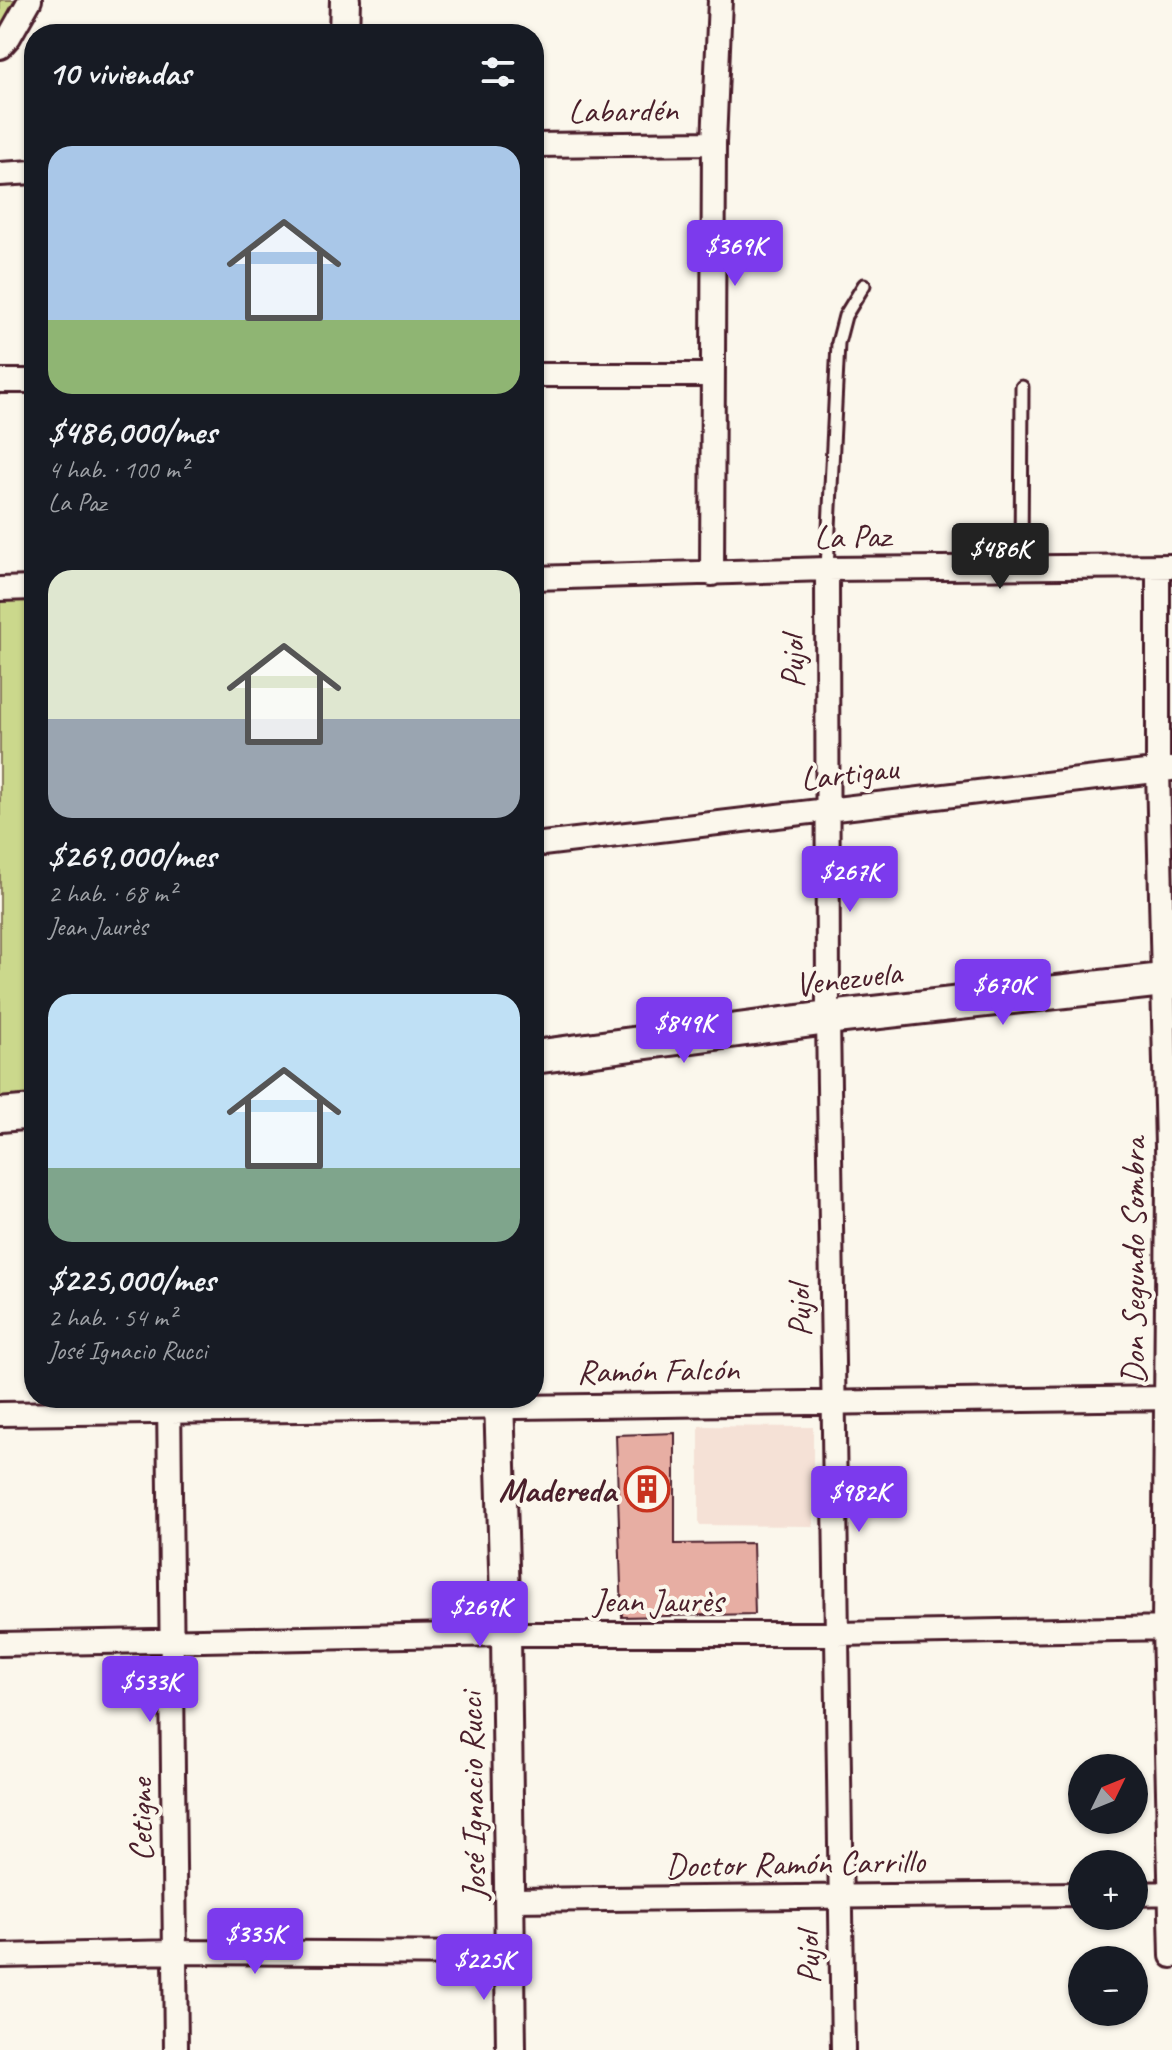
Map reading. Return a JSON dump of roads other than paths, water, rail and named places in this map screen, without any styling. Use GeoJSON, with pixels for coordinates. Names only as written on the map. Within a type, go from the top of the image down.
{"type":"FeatureCollection","features":[{"type":"Feature","properties":{"kind":"main road","name":"Venezuela"},"geometry":{"type":"LineString","coordinates":[[544,1056],[828,1018],[1167,980]]}},
{"type":"Feature","properties":{"kind":"main road"},"geometry":{"type":"LineString","coordinates":[[0,1115],[24,1113]]}},
{"type":"Feature","properties":{"kind":"street"},"geometry":{"type":"LineString","coordinates":[[0,47],[30,0]]}},
{"type":"Feature","properties":{"kind":"street"},"geometry":{"type":"LineString","coordinates":[[344,24],[345,0]]}},
{"type":"Feature","properties":{"kind":"street"},"geometry":{"type":"LineString","coordinates":[[712,574],[714,143],[720,0]]}},
{"type":"Feature","properties":{"kind":"street","name":"Labardén"},"geometry":{"type":"LineString","coordinates":[[544,145],[714,143]]}},
{"type":"Feature","properties":{"kind":"street"},"geometry":{"type":"LineString","coordinates":[[0,174],[24,173]]}},
{"type":"Feature","properties":{"kind":"street"},"geometry":{"type":"LineString","coordinates":[[544,375],[711,375]]}},
{"type":"Feature","properties":{"kind":"street"},"geometry":{"type":"LineString","coordinates":[[0,381],[24,381]]}},
{"type":"Feature","properties":{"kind":"street","name":"La Paz"},"geometry":{"type":"LineString","coordinates":[[544,578],[827,569],[1165,566]]}},
{"type":"Feature","properties":{"kind":"street","name":"Don Segundo Sombra"},"geometry":{"type":"LineString","coordinates":[[1165,566],[1172,1956]]}},
{"type":"Feature","properties":{"kind":"street","name":"Pujol"},"geometry":{"type":"LineString","coordinates":[[827,569],[828,1018],[843,2050]]}},
{"type":"Feature","properties":{"kind":"street"},"geometry":{"type":"LineString","coordinates":[[0,589],[24,588]]}},
{"type":"Feature","properties":{"kind":"street","name":"Lartigau"},"geometry":{"type":"LineString","coordinates":[[544,844],[1165,770]]}},
{"type":"Feature","properties":{"kind":"street","name":"Ramón Falcón"},"geometry":{"type":"LineString","coordinates":[[544,1402],[1169,1398]]}},
{"type":"Feature","properties":{"kind":"street","name":"Ramón Falcón"},"geometry":{"type":"LineString","coordinates":[[0,1414],[113,1408]]}},
{"type":"Feature","properties":{"kind":"street","name":"Cetigne"},"geometry":{"type":"LineString","coordinates":[[170,1408],[176,2050]]}},
{"type":"Feature","properties":{"kind":"street","name":"José Ignacio Rucci"},"geometry":{"type":"LineString","coordinates":[[499,1408],[506,1634],[511,2050]]}},
{"type":"Feature","properties":{"kind":"street","name":"Jean Jaurès"},"geometry":{"type":"LineString","coordinates":[[0,1644],[506,1634],[837,1634],[1168,1628]]}},
{"type":"Feature","properties":{"kind":"street"},"geometry":{"type":"LineString","coordinates":[[1148,1894],[1171,1893]]}},
{"type":"Feature","properties":{"kind":"street","name":"Doctor Ramón Carrillo"},"geometry":{"type":"LineString","coordinates":[[510,1900],[1068,1894]]}},
{"type":"Feature","properties":{"kind":"street"},"geometry":{"type":"LineString","coordinates":[[0,1956],[175,1952],[510,1954]]}},
{"type":"Feature","properties":{"kind":"lane"},"geometry":{"type":"LineString","coordinates":[[827,569],[838,343],[845,316],[864,285]]}},
{"type":"Feature","properties":{"kind":"lane"},"geometry":{"type":"LineString","coordinates":[[1021,568],[1022,387]]}},
{"type":"Feature","properties":{"kind":"place","name":"Madereda"},"geometry":{"type":"Point","coordinates":[647,1489]}}]}
